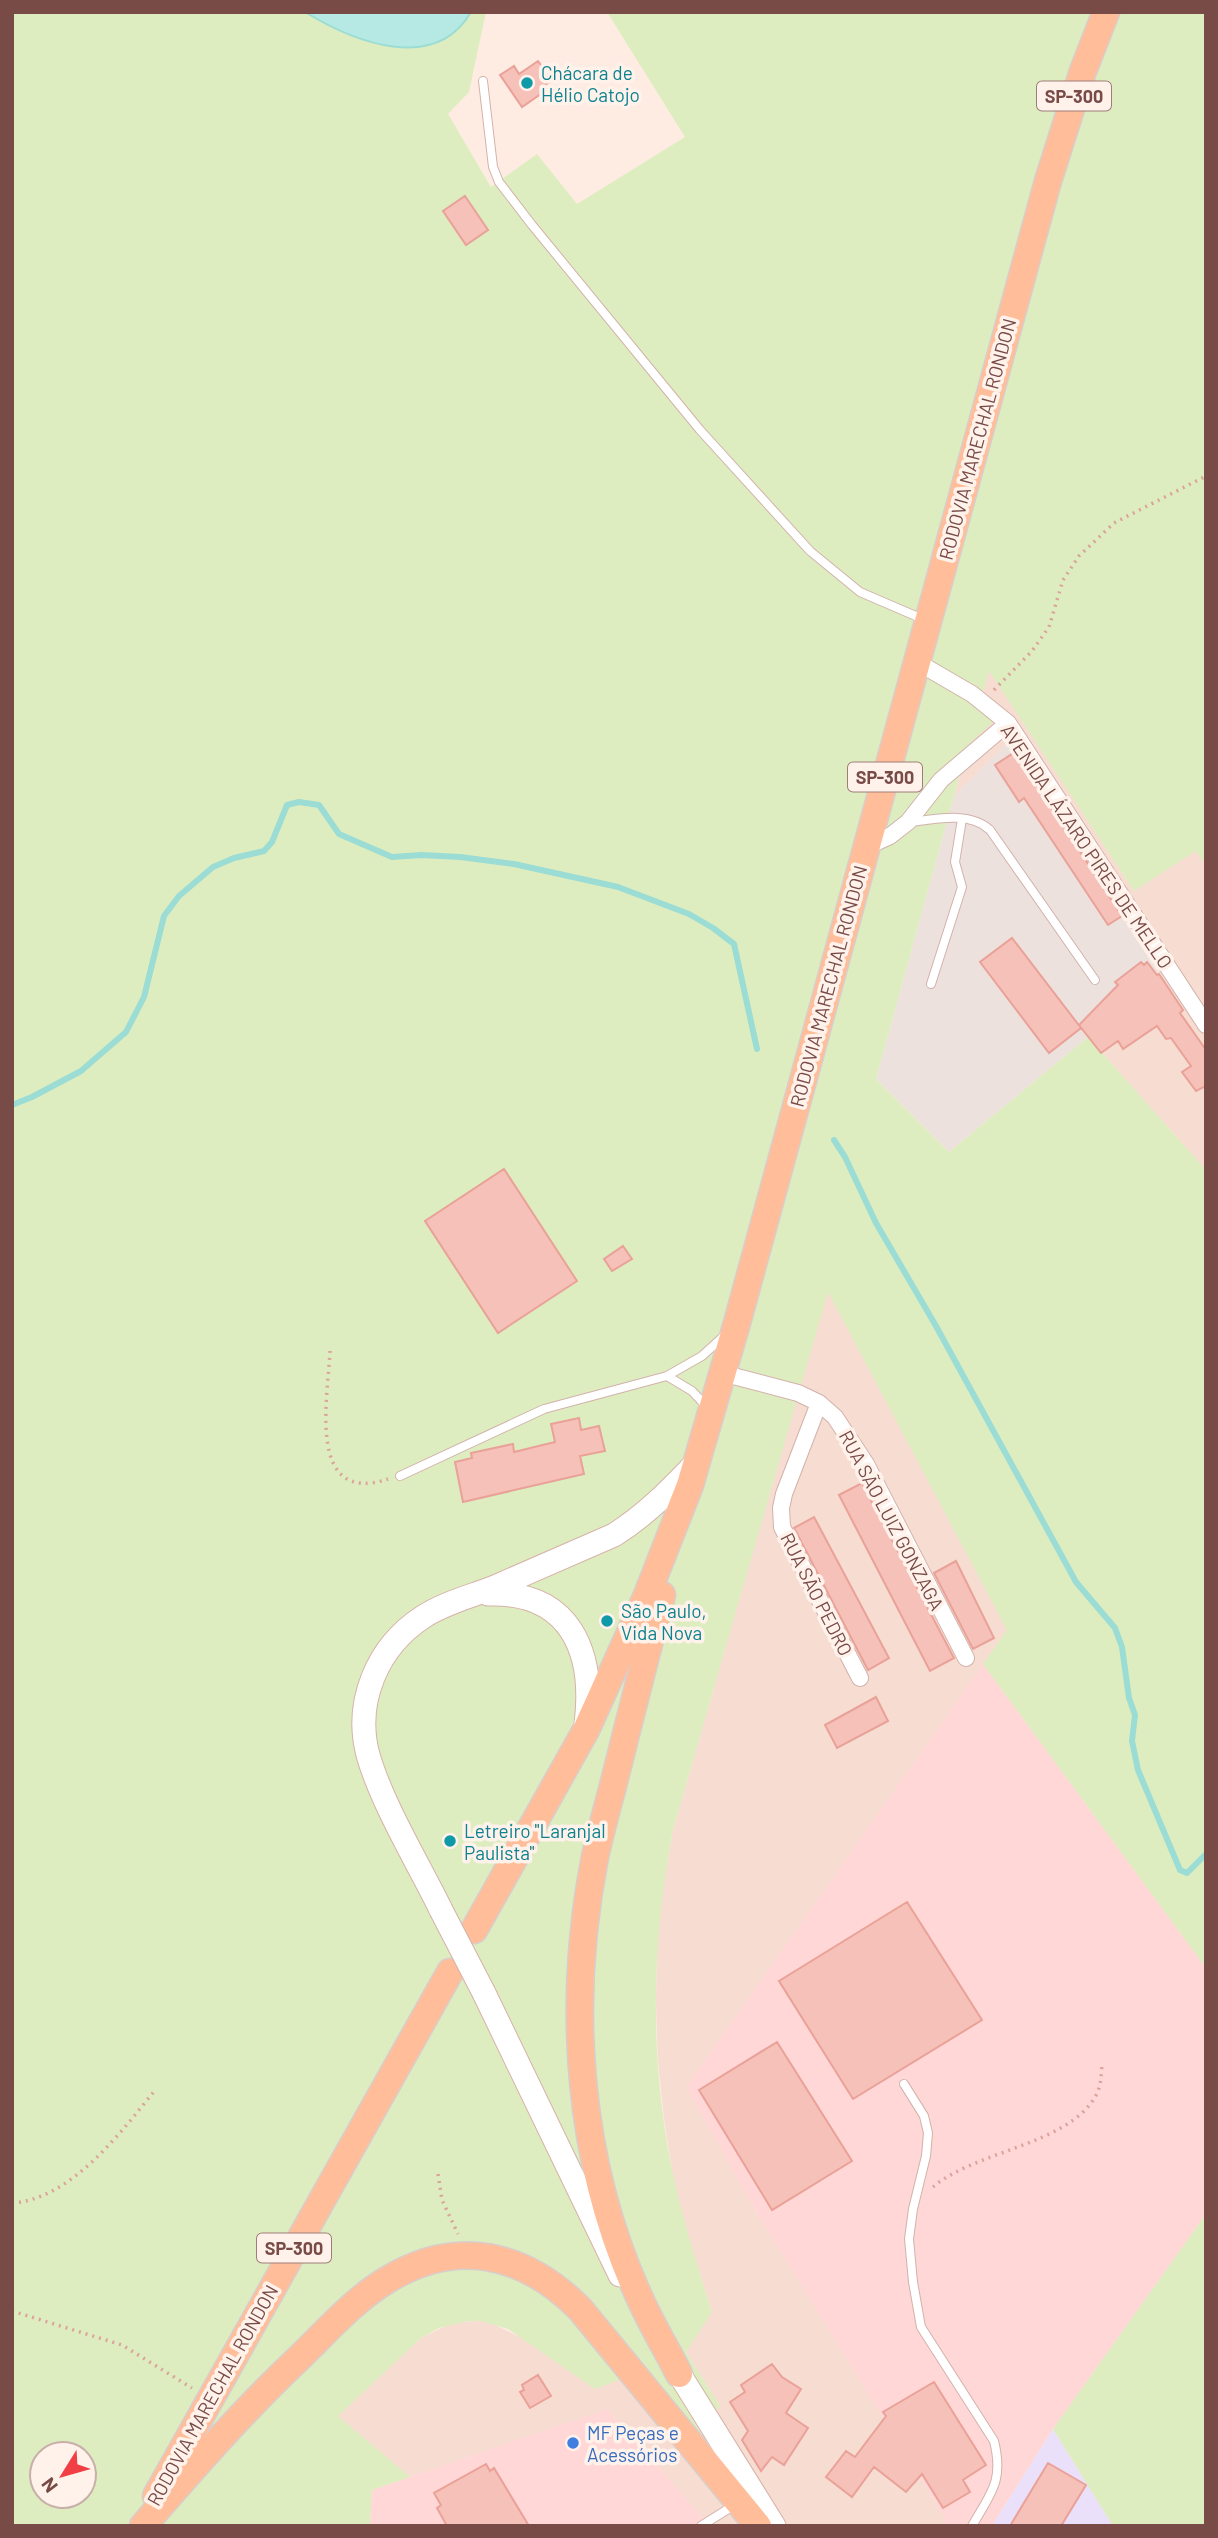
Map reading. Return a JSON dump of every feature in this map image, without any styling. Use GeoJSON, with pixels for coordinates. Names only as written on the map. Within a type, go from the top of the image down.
{"type":"FeatureCollection","features":[{"type":"Feature","properties":{"kind":"main road","name":"RODOVIA MARECHAL RONDON"},"geometry":{"type":"LineString","coordinates":[[474,1930],[586,1730],[647,1595],[691,1485],[1048,181],[1105,12]]}},
{"type":"Feature","properties":{"kind":"main road"},"geometry":{"type":"LineString","coordinates":[[699,1460],[645,1515],[614,1535],[477,1594],[447,1604],[424,1617],[400,1636],[379,1664],[370,1685],[363,1716],[364,1735],[377,1779],[484,1993],[605,2247],[651,2329],[774,2526]]}},
{"type":"Feature","properties":{"kind":"main road"},"geometry":{"type":"LineString","coordinates":[[679,2374],[642,2303],[619,2247],[603,2196],[591,2141],[579,2037],[584,1937],[595,1856],[691,1485]]}},
{"type":"Feature","properties":{"kind":"main road"},"geometry":{"type":"LineString","coordinates":[[477,1594],[502,1593],[528,1597],[561,1616],[574,1632],[587,1674],[589,1700],[586,1730]]}},
{"type":"Feature","properties":{"kind":"main road","name":"RODOVIA MARECHAL RONDON"},"geometry":{"type":"LineString","coordinates":[[141,2526],[209,2398],[450,1972]]}},
{"type":"Feature","properties":{"kind":"main road"},"geometry":{"type":"LineString","coordinates":[[141,2526],[249,2405],[350,2309],[385,2281],[416,2264],[463,2256],[513,2263],[531,2270],[563,2292],[580,2309],[758,2526]]}},
{"type":"Feature","properties":{"kind":"street","name":"AVENIDA LÁZARO PIRES DE MELLO"},"geometry":{"type":"LineString","coordinates":[[917,662],[985,703],[1008,723],[1206,1025]]}},
{"type":"Feature","properties":{"kind":"street"},"geometry":{"type":"LineString","coordinates":[[866,847],[890,836],[908,822],[941,780],[1008,723]]}},
{"type":"Feature","properties":{"kind":"street","name":"RUA SÃO LUIZ GONZAGA"},"geometry":{"type":"LineString","coordinates":[[722,1373],[798,1393],[819,1404],[835,1417],[854,1442],[966,1658]]}},
{"type":"Feature","properties":{"kind":"street","name":"RUA SÃO PEDRO"},"geometry":{"type":"LineString","coordinates":[[819,1404],[784,1494],[781,1508],[782,1527],[860,1678]]}},
{"type":"Feature","properties":{"kind":"lane"},"geometry":{"type":"LineString","coordinates":[[483,81],[489,152],[499,182],[674,397],[810,551],[860,592],[928,621]]}},
{"type":"Feature","properties":{"kind":"lane"},"geometry":{"type":"LineString","coordinates":[[908,822],[947,818],[982,823],[990,830],[1095,980]]}},
{"type":"Feature","properties":{"kind":"lane"},"geometry":{"type":"LineString","coordinates":[[930,984],[962,887],[955,862],[962,819]]}},
{"type":"Feature","properties":{"kind":"lane"},"geometry":{"type":"LineString","coordinates":[[400,1476],[544,1409],[667,1376],[702,1356],[737,1323]]}},
{"type":"Feature","properties":{"kind":"lane"},"geometry":{"type":"LineString","coordinates":[[667,1376],[692,1391],[711,1412]]}},
{"type":"Feature","properties":{"kind":"lane"},"geometry":{"type":"LineString","coordinates":[[904,2084],[924,2116],[928,2133],[909,2239],[921,2327],[994,2441],[999,2460],[993,2490],[972,2526]]}},
{"type":"Feature","properties":{"kind":"lane"},"geometry":{"type":"LineString","coordinates":[[701,2526],[739,2503]]}},
{"type":"Feature","properties":{"kind":"path"},"geometry":{"type":"LineString","coordinates":[[985,703],[1049,627],[1063,580],[1079,556],[1114,523],[1206,476]]}},
{"type":"Feature","properties":{"kind":"path"},"geometry":{"type":"LineString","coordinates":[[330,1351],[326,1445],[333,1466],[351,1482],[371,1485],[400,1476]]}},
{"type":"Feature","properties":{"kind":"path"},"geometry":{"type":"LineString","coordinates":[[913,2209],[924,2195],[954,2174],[1061,2128],[1080,2115],[1095,2098],[1101,2082],[1102,2065]]}},
{"type":"Feature","properties":{"kind":"path"},"geometry":{"type":"LineString","coordinates":[[12,2203],[38,2199],[72,2179],[121,2132],[156,2089]]}},
{"type":"Feature","properties":{"kind":"path"},"geometry":{"type":"LineString","coordinates":[[438,2174],[442,2200],[455,2226],[463,2256]]}},
{"type":"Feature","properties":{"kind":"path"},"geometry":{"type":"LineString","coordinates":[[12,2311],[122,2345],[209,2398]]}},
{"type":"Feature","properties":{"kind":"shaded area"},"geometry":{"type":"Polygon","coordinates":[[[989,670],[1134,891],[1196,850],[1206,865],[1206,1170],[1088,1037],[1159,973],[1008,743],[954,796],[989,670]]]}},
{"type":"Feature","properties":{"kind":"shaded area"},"geometry":{"type":"Polygon","coordinates":[[[1008,742],[1159,974],[1088,1037],[949,1152],[876,1079],[954,796],[1008,742]]]}},
{"type":"Feature","properties":{"kind":"shaded area"},"geometry":{"type":"Polygon","coordinates":[[[828,1291],[1007,1630],[686,2087],[756,2212],[946,2520],[942,2526],[710,2526],[607,2409],[410,2477],[337,2417],[421,2338],[454,2322],[481,2321],[522,2338],[639,2371],[700,2436],[720,2406],[686,2352],[712,2312],[687,2233],[673,2176],[664,2119],[658,2061],[657,1945],[673,1830],[828,1291]]]}},
{"type":"Feature","properties":{"kind":"shaded area"},"geometry":{"type":"Polygon","coordinates":[[[983,1664],[1206,1968],[1206,2214],[1053,2429],[992,2526],[942,2526],[946,2520],[756,2212],[686,2087],[983,1664]]]}},
{"type":"Feature","properties":{"kind":"shaded area","name":"MF Peças e Acessórios"},"geometry":{"type":"Polygon","coordinates":[[[607,2409],[710,2526],[370,2526],[372,2490],[607,2409]]]}},
{"type":"Feature","properties":{"kind":"shaded area"},"geometry":{"type":"Polygon","coordinates":[[[1053,2429],[1113,2526],[992,2526],[1053,2429]]]}},
{"type":"Feature","properties":{"kind":"green space"},"geometry":{"type":"Polygon","coordinates":[[[12,12],[486,12],[469,92],[448,114],[491,187],[537,154],[577,204],[685,137],[607,12],[1206,12],[1206,865],[1196,851],[1134,891],[989,671],[979,708],[994,721],[968,745],[876,1079],[949,1152],[1088,1037],[1206,1170],[1206,1968],[983,1664],[1007,1630],[828,1292],[673,1830],[660,1916],[656,2004],[660,2092],[682,2213],[712,2312],[686,2352],[720,2406],[700,2435],[639,2372],[595,2389],[508,2329],[481,2321],[468,2321],[439,2328],[421,2338],[338,2416],[410,2477],[372,2490],[370,2526],[12,2526],[12,12]]]}},
{"type":"Feature","properties":{"kind":"green space"},"geometry":{"type":"Polygon","coordinates":[[[1206,2214],[1206,2526],[1113,2526],[1053,2429],[1206,2214]]]}},
{"type":"Feature","properties":{"kind":"water"},"geometry":{"type":"Polygon","coordinates":[[[305,12],[471,12],[456,31],[437,42],[416,47],[370,42],[305,12]]]}},
{"type":"Feature","properties":{"kind":"building","name":"Chácara de Hélio Catojo"},"geometry":{"type":"Polygon","coordinates":[[[538,61],[552,80],[545,85],[548,89],[522,107],[500,75],[514,66],[519,74],[538,61]]]}},
{"type":"Feature","properties":{"kind":"building"},"geometry":{"type":"Polygon","coordinates":[[[465,196],[488,230],[466,245],[443,211],[465,196]]]}},
{"type":"Feature","properties":{"kind":"building"},"geometry":{"type":"Polygon","coordinates":[[[1015,752],[1122,916],[1108,925],[1024,798],[1019,802],[995,765],[1015,752]]]}},
{"type":"Feature","properties":{"kind":"building"},"geometry":{"type":"Polygon","coordinates":[[[1012,938],[1081,1028],[1049,1053],[980,962],[1012,938]]]}},
{"type":"Feature","properties":{"kind":"building"},"geometry":{"type":"Polygon","coordinates":[[[1141,962],[1144,965],[1147,962],[1157,975],[1159,974],[1183,1010],[1180,1013],[1206,1050],[1206,1086],[1196,1091],[1182,1072],[1191,1066],[1171,1038],[1166,1039],[1157,1026],[1123,1049],[1118,1041],[1101,1053],[1079,1025],[1118,985],[1115,982],[1141,962]]]}},
{"type":"Feature","properties":{"kind":"building"},"geometry":{"type":"Polygon","coordinates":[[[504,1169],[577,1281],[498,1333],[425,1221],[504,1169]]]}},
{"type":"Feature","properties":{"kind":"building"},"geometry":{"type":"Polygon","coordinates":[[[623,1246],[632,1259],[612,1271],[604,1259],[623,1246]]]}},
{"type":"Feature","properties":{"kind":"building"},"geometry":{"type":"Polygon","coordinates":[[[579,1418],[581,1430],[599,1426],[605,1451],[580,1456],[584,1474],[463,1502],[455,1462],[472,1458],[471,1453],[513,1444],[514,1452],[555,1442],[551,1424],[579,1418]]]}},
{"type":"Feature","properties":{"kind":"building"},"geometry":{"type":"Polygon","coordinates":[[[862,1483],[954,1658],[930,1671],[839,1495],[862,1483]]]}},
{"type":"Feature","properties":{"kind":"building"},"geometry":{"type":"Polygon","coordinates":[[[814,1517],[889,1658],[868,1670],[794,1528],[814,1517]]]}},
{"type":"Feature","properties":{"kind":"building"},"geometry":{"type":"Polygon","coordinates":[[[956,1561],[994,1638],[973,1649],[934,1573],[956,1561]]]}},
{"type":"Feature","properties":{"kind":"building"},"geometry":{"type":"Polygon","coordinates":[[[876,1697],[888,1721],[837,1748],[825,1725],[876,1697]]]}},
{"type":"Feature","properties":{"kind":"building"},"geometry":{"type":"Polygon","coordinates":[[[907,1902],[982,2020],[853,2099],[779,1981],[907,1902]]]}},
{"type":"Feature","properties":{"kind":"building"},"geometry":{"type":"Polygon","coordinates":[[[777,2042],[852,2161],[772,2210],[699,2090],[777,2042]]]}},
{"type":"Feature","properties":{"kind":"building"},"geometry":{"type":"Polygon","coordinates":[[[772,2364],[782,2377],[801,2389],[786,2413],[808,2428],[784,2465],[772,2457],[761,2471],[742,2440],[748,2431],[730,2402],[745,2392],[741,2385],[772,2364]]]}},
{"type":"Feature","properties":{"kind":"building"},"geometry":{"type":"Polygon","coordinates":[[[538,2375],[551,2396],[530,2408],[520,2392],[524,2390],[522,2385],[538,2375]]]}},
{"type":"Feature","properties":{"kind":"building"},"geometry":{"type":"Polygon","coordinates":[[[934,2382],[986,2465],[963,2480],[970,2492],[943,2508],[922,2474],[906,2492],[874,2467],[852,2497],[826,2477],[846,2451],[855,2457],[886,2416],[883,2412],[934,2382]]]}},
{"type":"Feature","properties":{"kind":"building"},"geometry":{"type":"Polygon","coordinates":[[[1048,2463],[1086,2485],[1061,2526],[1010,2526],[1048,2463]]]}},
{"type":"Feature","properties":{"kind":"building"},"geometry":{"type":"Polygon","coordinates":[[[486,2464],[490,2471],[494,2468],[529,2526],[447,2526],[437,2508],[441,2505],[434,2493],[486,2464]]]}},
{"type":"Feature","properties":{"kind":"waterway"},"geometry":{"type":"LineString","coordinates":[[12,1105],[81,1071],[126,1032],[144,997],[164,916],[179,896],[213,867],[234,858],[264,851],[272,842],[287,805],[299,802],[319,805],[339,834],[392,857],[460,857],[514,864],[618,887],[689,914],[734,944],[757,1049]]}},
{"type":"Feature","properties":{"kind":"waterway"},"geometry":{"type":"LineString","coordinates":[[834,1140],[845,1157],[876,1223],[936,1326],[1076,1582],[1115,1628],[1122,1647],[1129,1698],[1135,1715],[1132,1741],[1138,1770],[1180,1870],[1187,1873],[1206,1854]]}},
{"type":"Feature","properties":{"kind":"place","name":"Chácara de Hélio Catojo"},"geometry":{"type":"Point","coordinates":[527,83]}},
{"type":"Feature","properties":{"kind":"place","name":"São Paulo, Vida Nova"},"geometry":{"type":"Point","coordinates":[607,1621]}},
{"type":"Feature","properties":{"kind":"place","name":"Letreiro \"Laranjal Paulista\""},"geometry":{"type":"Point","coordinates":[450,1841]}},
{"type":"Feature","properties":{"kind":"place","name":"MF Peças e Acessórios"},"geometry":{"type":"Point","coordinates":[573,2443]}}]}
